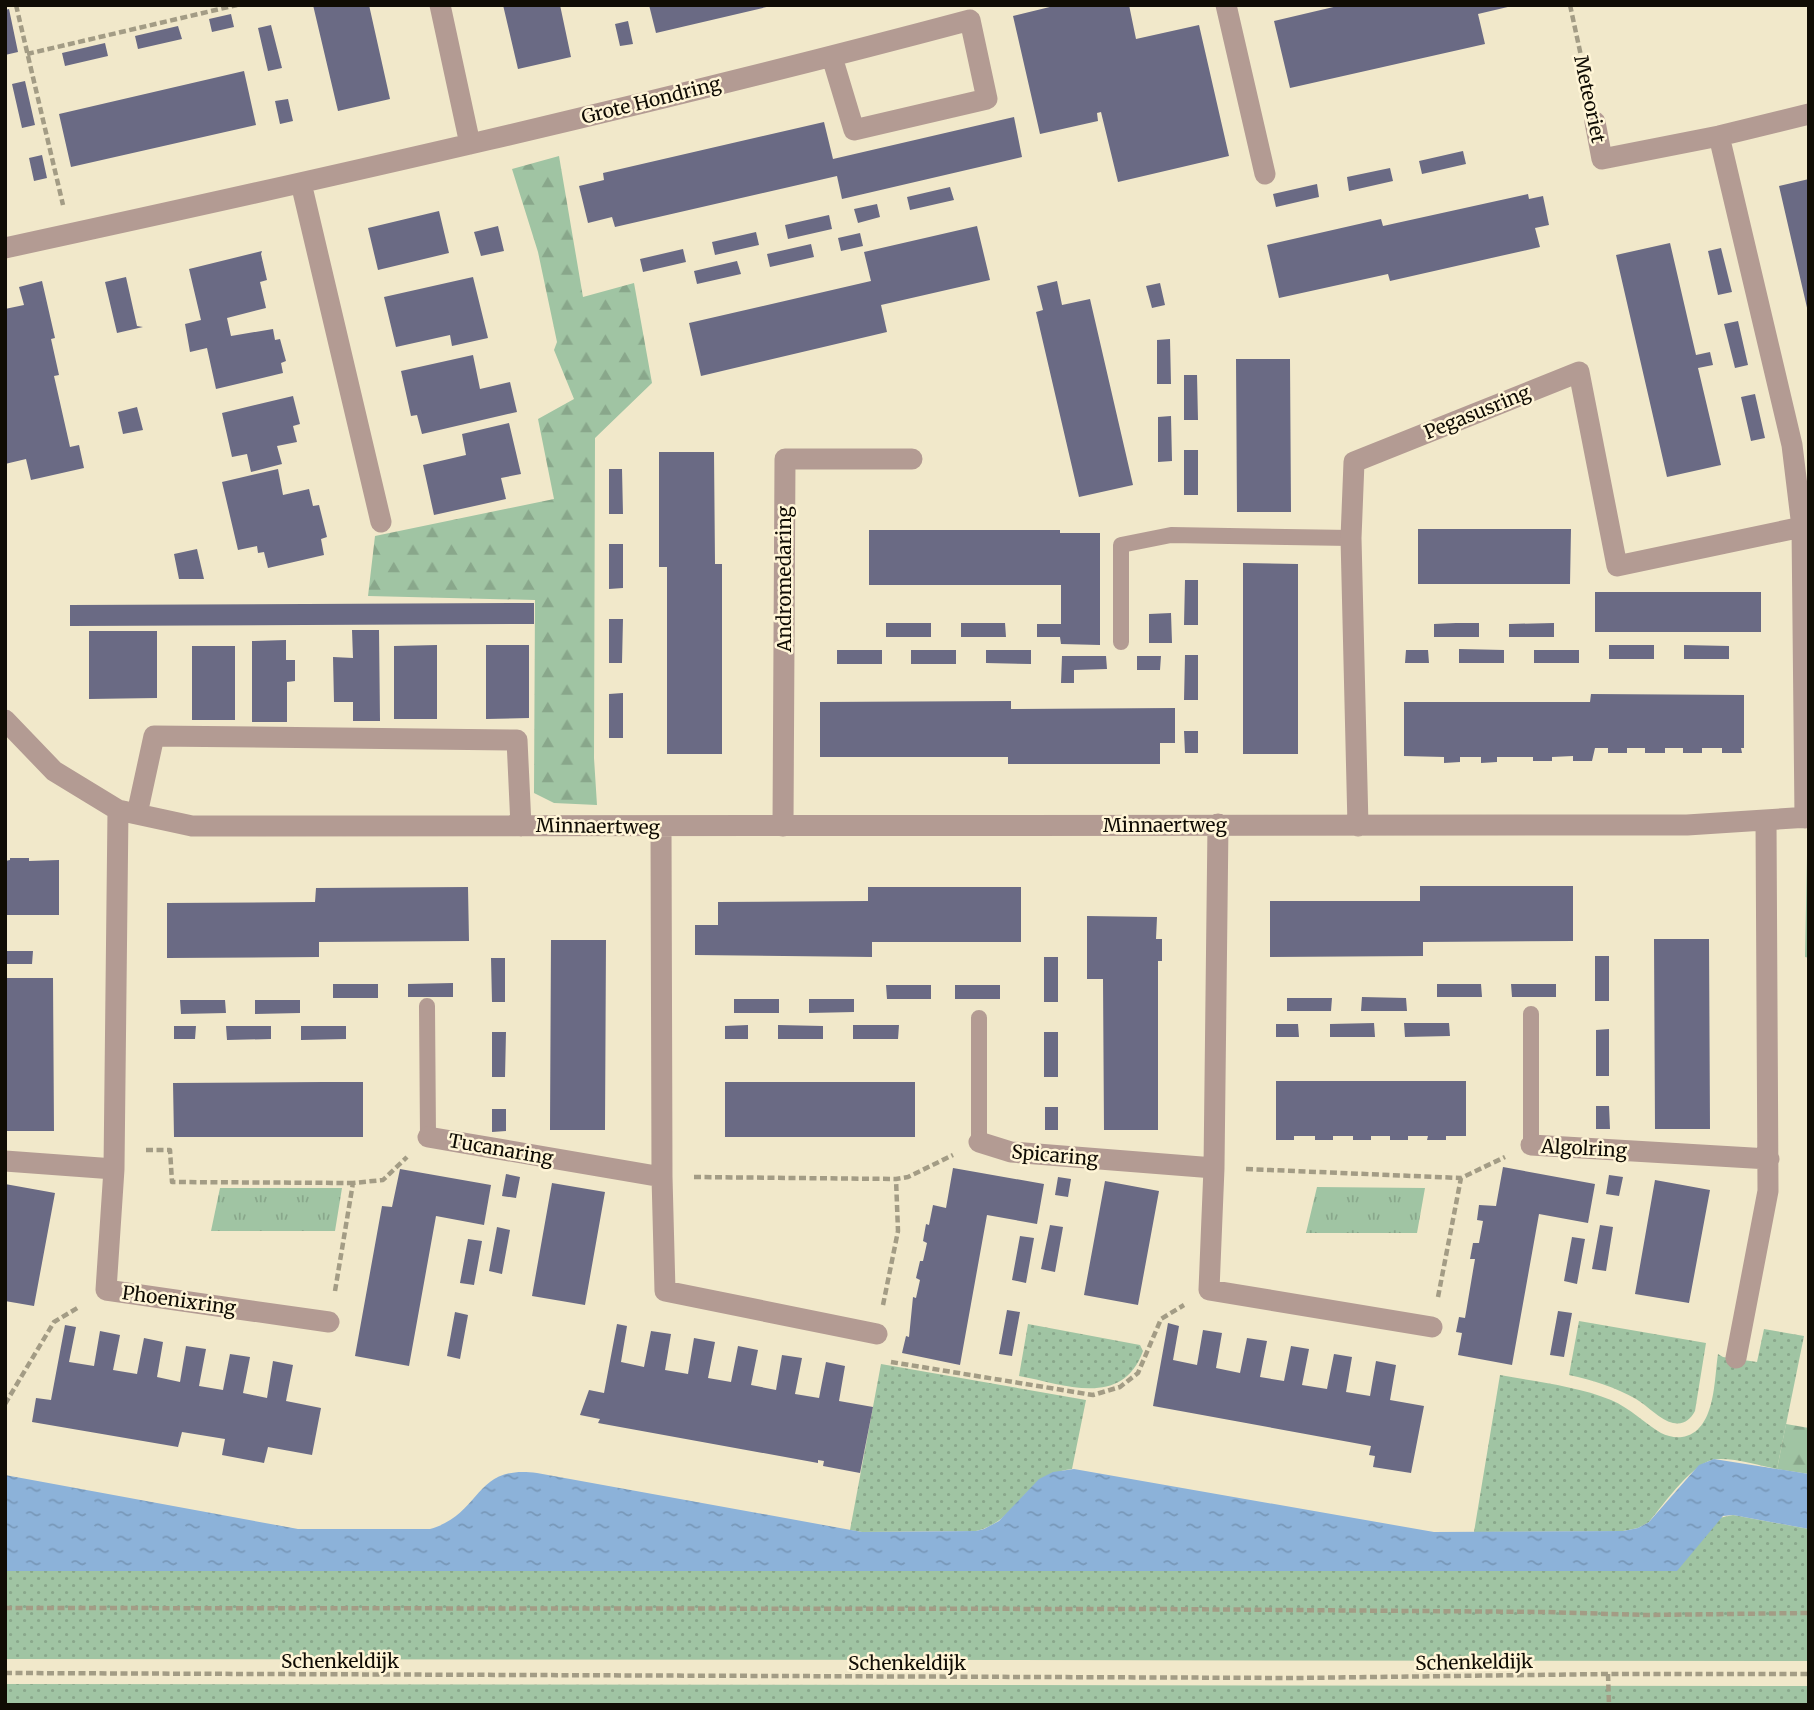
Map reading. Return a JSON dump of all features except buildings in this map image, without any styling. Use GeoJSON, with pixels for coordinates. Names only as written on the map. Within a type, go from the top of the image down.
{"type":"FeatureCollection","features":[{"type":"Feature","properties":{"kind":"street"},"geometry":{"type":"LineString","coordinates":[[440,5],[470,144]]}},
{"type":"Feature","properties":{"kind":"street"},"geometry":{"type":"LineString","coordinates":[[832,57],[854,130],[987,99],[970,20],[985,5]]}},
{"type":"Feature","properties":{"kind":"street"},"geometry":{"type":"LineString","coordinates":[[1226,5],[1265,174]]}},
{"type":"Feature","properties":{"kind":"street","name":"Grote Hondring"},"geometry":{"type":"LineString","coordinates":[[5,248],[470,144],[832,57],[970,20]]}},
{"type":"Feature","properties":{"kind":"street"},"geometry":{"type":"LineString","coordinates":[[1807,817],[1802,527],[1792,445],[1719,136],[1809,114]]}},
{"type":"Feature","properties":{"kind":"street","name":"Meteoriet"},"geometry":{"type":"LineString","coordinates":[[1595,122],[1602,159],[1719,136]]}},
{"type":"Feature","properties":{"kind":"street"},"geometry":{"type":"LineString","coordinates":[[301,183],[381,522]]}},
{"type":"Feature","properties":{"kind":"street","name":"Pegasusring"},"geometry":{"type":"LineString","coordinates":[[1358,826],[1351,538],[1354,462],[1579,372],[1617,566],[1802,527]]}},
{"type":"Feature","properties":{"kind":"street","name":"Andromedaring"},"geometry":{"type":"LineString","coordinates":[[783,826],[785,459],[912,459]]}},
{"type":"Feature","properties":{"kind":"street","name":"Minnaertweg"},"geometry":{"type":"LineString","coordinates":[[5,720],[54,771],[127,812],[192,826],[1687,825],[1807,817]]}},
{"type":"Feature","properties":{"kind":"street","name":"Minnaertweg"},"geometry":{"type":"LineString","coordinates":[[127,812],[154,736],[517,740],[521,826]]}},
{"type":"Feature","properties":{"kind":"street","name":"Phoenixring"},"geometry":{"type":"LineString","coordinates":[[127,812],[107,1290],[330,1322]]}},
{"type":"Feature","properties":{"kind":"street"},"geometry":{"type":"LineString","coordinates":[[1736,1358],[1768,1191],[1766,820]]}},
{"type":"Feature","properties":{"kind":"street"},"geometry":{"type":"LineString","coordinates":[[1218,824],[1214,1168],[1209,1290],[1432,1327]]}},
{"type":"Feature","properties":{"kind":"street"},"geometry":{"type":"LineString","coordinates":[[661,827],[665,1292],[877,1334]]}},
{"type":"Feature","properties":{"kind":"street","name":"Tucanaring"},"geometry":{"type":"LineString","coordinates":[[428,1137],[662,1177]]}},
{"type":"Feature","properties":{"kind":"street","name":"Spicaring"},"geometry":{"type":"LineString","coordinates":[[979,1142],[1011,1152],[1214,1168]]}},
{"type":"Feature","properties":{"kind":"street","name":"Algolring"},"geometry":{"type":"LineString","coordinates":[[1531,1145],[1769,1158]]}},
{"type":"Feature","properties":{"kind":"street"},"geometry":{"type":"LineString","coordinates":[[5,1161],[114,1159]]}},
{"type":"Feature","properties":{"kind":"lane"},"geometry":{"type":"LineString","coordinates":[[1121,642],[1121,545],[1171,535],[1351,538]]}},
{"type":"Feature","properties":{"kind":"lane","name":"Tucanaring"},"geometry":{"type":"LineString","coordinates":[[427,1006],[428,1137]]}},
{"type":"Feature","properties":{"kind":"lane","name":"Algolring"},"geometry":{"type":"LineString","coordinates":[[1531,1014],[1531,1145]]}},
{"type":"Feature","properties":{"kind":"lane"},"geometry":{"type":"LineString","coordinates":[[979,1018],[979,1142]]}},
{"type":"Feature","properties":{"kind":"path"},"geometry":{"type":"LineString","coordinates":[[16,5],[70,234]]}},
{"type":"Feature","properties":{"kind":"path"},"geometry":{"type":"LineString","coordinates":[[27,54],[237,5]]}},
{"type":"Feature","properties":{"kind":"path","name":"Meteoriet"},"geometry":{"type":"LineString","coordinates":[[1570,5],[1595,122]]}},
{"type":"Feature","properties":{"kind":"path"},"geometry":{"type":"LineString","coordinates":[[114,1159],[170,1150],[172,1182],[353,1183],[383,1180],[428,1137]]}},
{"type":"Feature","properties":{"kind":"path"},"geometry":{"type":"LineString","coordinates":[[662,1177],[896,1179],[908,1177],[979,1142]]}},
{"type":"Feature","properties":{"kind":"path"},"geometry":{"type":"LineString","coordinates":[[1214,1168],[1461,1178],[1531,1145]]}},
{"type":"Feature","properties":{"kind":"path"},"geometry":{"type":"LineString","coordinates":[[1432,1327],[1461,1178]]}},
{"type":"Feature","properties":{"kind":"path"},"geometry":{"type":"LineString","coordinates":[[896,1179],[898,1231],[873,1358],[1093,1395],[1120,1387],[1138,1373],[1161,1319],[1209,1290]]}},
{"type":"Feature","properties":{"kind":"path"},"geometry":{"type":"LineString","coordinates":[[330,1322],[353,1183]]}},
{"type":"Feature","properties":{"kind":"path"},"geometry":{"type":"LineString","coordinates":[[5,1404],[54,1322],[107,1290]]}},
{"type":"Feature","properties":{"kind":"path"},"geometry":{"type":"LineString","coordinates":[[5,1608],[1174,1609],[1645,1615],[1809,1613]]}},
{"type":"Feature","properties":{"kind":"path","name":"Schenkeldijk"},"geometry":{"type":"LineString","coordinates":[[5,1673],[1268,1678],[1809,1674]]}},
{"type":"Feature","properties":{"kind":"path"},"geometry":{"type":"LineString","coordinates":[[1608,1674],[1609,1705]]}},
{"type":"Feature","properties":{"kind":"green space"},"geometry":{"type":"Polygon","coordinates":[[[559,156],[583,297],[634,283],[652,383],[595,438],[594,758],[597,805],[554,803],[534,793],[535,600],[368,596],[375,536],[554,499],[538,419],[574,399],[554,350],[557,342],[538,252],[512,169],[559,156]]]}},
{"type":"Feature","properties":{"kind":"green space"},"geometry":{"type":"Polygon","coordinates":[[[1809,855],[1809,958],[1805,957],[1809,855]]]}},
{"type":"Feature","properties":{"kind":"green space"},"geometry":{"type":"Polygon","coordinates":[[[1317,1187],[1425,1188],[1417,1233],[1306,1233],[1317,1187]]]}},
{"type":"Feature","properties":{"kind":"green space"},"geometry":{"type":"Polygon","coordinates":[[[220,1188],[342,1188],[335,1231],[211,1231],[220,1188]]]}},
{"type":"Feature","properties":{"kind":"green space"},"geometry":{"type":"Polygon","coordinates":[[[1579,1321],[1706,1343],[1695,1411],[1691,1417],[1680,1423],[1673,1423],[1620,1391],[1569,1375],[1579,1321]]]}},
{"type":"Feature","properties":{"kind":"green space"},"geometry":{"type":"Polygon","coordinates":[[[1028,1324],[1140,1345],[1143,1351],[1133,1369],[1121,1381],[1106,1387],[1072,1387],[1019,1376],[1028,1324]]]}},
{"type":"Feature","properties":{"kind":"green space"},"geometry":{"type":"Polygon","coordinates":[[[1764,1329],[1804,1336],[1777,1469],[1732,1460],[1708,1461],[1689,1475],[1649,1522],[1638,1528],[1623,1531],[1474,1532],[1500,1375],[1598,1395],[1624,1407],[1661,1433],[1682,1437],[1693,1433],[1707,1415],[1714,1390],[1718,1354],[1757,1362],[1764,1329]]]}},
{"type":"Feature","properties":{"kind":"green space"},"geometry":{"type":"Polygon","coordinates":[[[881,1364],[1086,1400],[1072,1469],[1042,1480],[1002,1518],[976,1531],[850,1530],[881,1364]]]}},
{"type":"Feature","properties":{"kind":"green space"},"geometry":{"type":"Polygon","coordinates":[[[1786,1424],[1809,1428],[1809,1474],[1777,1469],[1786,1424]]]}},
{"type":"Feature","properties":{"kind":"green space"},"geometry":{"type":"Polygon","coordinates":[[[1733,1515],[1809,1529],[1809,1661],[5,1659],[5,1571],[1676,1571],[1719,1518],[1733,1515]]]}},
{"type":"Feature","properties":{"kind":"green space"},"geometry":{"type":"Polygon","coordinates":[[[5,1684],[1809,1686],[1809,1705],[5,1705],[5,1684]]]}},
{"type":"Feature","properties":{"kind":"water"},"geometry":{"type":"Polygon","coordinates":[[[1714,1459],[1809,1474],[1809,1529],[1733,1515],[1723,1516],[1677,1571],[5,1571],[5,1475],[298,1529],[430,1529],[460,1513],[489,1483],[516,1472],[537,1473],[862,1532],[976,1531],[999,1521],[1039,1479],[1053,1472],[1074,1469],[1434,1532],[1623,1531],[1649,1522],[1699,1465],[1714,1459]]]}}]}
